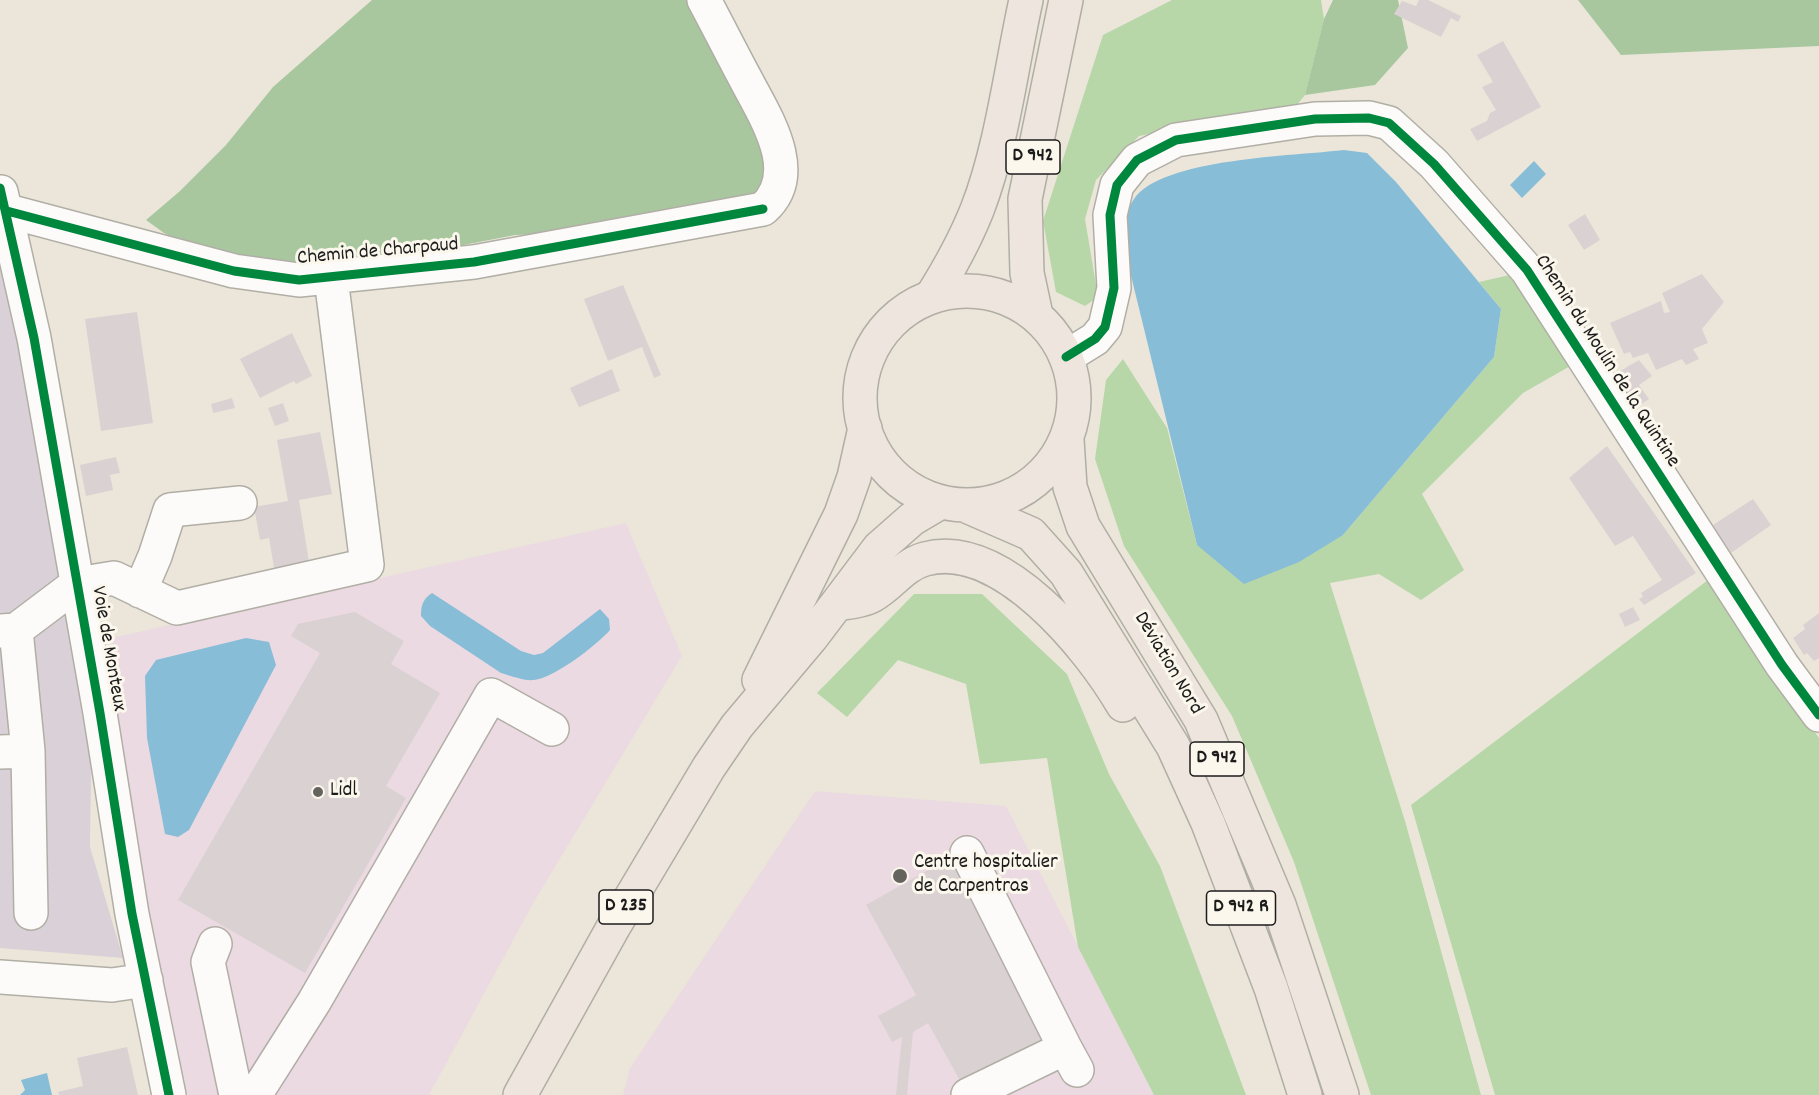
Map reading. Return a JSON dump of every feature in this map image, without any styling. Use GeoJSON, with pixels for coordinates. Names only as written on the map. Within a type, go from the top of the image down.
{"type":"FeatureCollection","features":[{"type":"Feature","properties":{"kind":"main road","name":"D 942"},"geometry":{"type":"LineString","coordinates":[[932,296],[948,271],[977,209],[994,153],[1026,0]]}},
{"type":"Feature","properties":{"kind":"main road","name":"D 942"},"geometry":{"type":"LineString","coordinates":[[1036,315],[1027,273],[1025,199],[1066,0]]}},
{"type":"Feature","properties":{"kind":"main road"},"geometry":{"type":"LineString","coordinates":[[978,290],[1009,298],[1036,315],[1052,332],[1066,357],[1072,372],[1075,395],[1074,418],[1067,440],[1044,474],[1010,498],[954,505],[912,519],[879,548],[837,604],[737,726],[841,514],[855,477],[865,428],[858,402],[864,364],[882,330],[893,317],[932,296],[978,290]]}},
{"type":"Feature","properties":{"kind":"main road","name":"Déviation Nord"},"geometry":{"type":"LineString","coordinates":[[865,428],[883,468],[908,490],[1031,534],[1071,581],[1162,727],[1208,823],[1271,988],[1305,1095]]}},
{"type":"Feature","properties":{"kind":"main road","name":"Déviation Nord"},"geometry":{"type":"LineString","coordinates":[[1067,440],[1070,487],[1083,525],[1201,720],[1279,905],[1342,1095]]}},
{"type":"Feature","properties":{"kind":"main road"},"geometry":{"type":"LineString","coordinates":[[837,604],[872,596],[895,575],[925,559],[953,557],[993,568],[1028,591],[1079,645],[1105,674],[1131,718],[1162,727]]}},
{"type":"Feature","properties":{"kind":"main road","name":"D 235"},"geometry":{"type":"LineString","coordinates":[[520,1095],[596,956],[709,767],[737,726]]}},
{"type":"Feature","properties":{"kind":"street","name":"Chemin de Charpaud"},"geometry":{"type":"LineString","coordinates":[[2,203],[234,271],[299,280],[474,262],[763,209],[773,200],[778,189],[780,163],[775,137],[704,0]]}},
{"type":"Feature","properties":{"kind":"street","name":"Chemin du Moulin de la Quintine"},"geometry":{"type":"LineString","coordinates":[[1066,357],[1095,339],[1105,327],[1114,288],[1110,215],[1117,185],[1137,160],[1176,140],[1315,119],[1369,118],[1389,123],[1434,164],[1527,270],[1776,656],[1819,715]]}},
{"type":"Feature","properties":{"kind":"street","name":"Voie de Monteux"},"geometry":{"type":"LineString","coordinates":[[2,203],[34,338],[146,980],[169,1095]]}},
{"type":"Feature","properties":{"kind":"street"},"geometry":{"type":"LineString","coordinates":[[31,913],[14,752],[8,631],[77,584],[114,578],[177,608],[367,565],[333,294]]}},
{"type":"Feature","properties":{"kind":"street"},"geometry":{"type":"LineString","coordinates":[[140,591],[155,556],[170,510],[240,503]]}},
{"type":"Feature","properties":{"kind":"street"},"geometry":{"type":"LineString","coordinates":[[255,1095],[314,1002],[491,695],[552,729]]}},
{"type":"Feature","properties":{"kind":"street"},"geometry":{"type":"LineString","coordinates":[[967,853],[1071,1059],[1018,1083],[969,1095]]}},
{"type":"Feature","properties":{"kind":"street"},"geometry":{"type":"LineString","coordinates":[[216,944],[208,962],[236,1095]]}},
{"type":"Feature","properties":{"kind":"street"},"geometry":{"type":"LineString","coordinates":[[0,977],[112,985],[146,980]]}},
{"type":"Feature","properties":{"kind":"shaded area"},"geometry":{"type":"Polygon","coordinates":[[[0,244],[75,651],[91,770],[90,847],[123,958],[0,948],[0,244]]]}},
{"type":"Feature","properties":{"kind":"shaded area"},"geometry":{"type":"Polygon","coordinates":[[[626,523],[682,656],[535,900],[429,1095],[188,1095],[149,933],[107,639],[626,523]]]}},
{"type":"Feature","properties":{"kind":"shaded area","name":"Centre hospitalier de Carpentras"},"geometry":{"type":"Polygon","coordinates":[[[815,791],[1006,806],[1154,1095],[623,1095],[630,1068],[815,791]]]}},
{"type":"Feature","properties":{"kind":"green space"},"geometry":{"type":"Polygon","coordinates":[[[372,0],[688,0],[774,155],[759,191],[735,199],[566,233],[515,235],[371,263],[281,272],[218,259],[164,233],[146,220],[180,191],[226,145],[273,87],[372,0]]]}},
{"type":"Feature","properties":{"kind":"green space"},"geometry":{"type":"Polygon","coordinates":[[[1172,0],[1321,0],[1324,19],[1305,95],[1296,106],[1139,136],[1096,180],[1085,219],[1098,297],[1085,306],[1056,292],[1043,221],[1103,35],[1172,0]]]}},
{"type":"Feature","properties":{"kind":"green space"},"geometry":{"type":"Polygon","coordinates":[[[1333,0],[1398,0],[1408,48],[1375,85],[1305,95],[1324,19],[1333,0]]]}},
{"type":"Feature","properties":{"kind":"green space"},"geometry":{"type":"Polygon","coordinates":[[[1578,0],[1819,0],[1819,46],[1621,55],[1578,0]]]}},
{"type":"Feature","properties":{"kind":"green space"},"geometry":{"type":"Polygon","coordinates":[[[1514,274],[1572,365],[1523,393],[1422,494],[1464,570],[1421,600],[1379,574],[1330,583],[1405,821],[1481,1095],[1371,1095],[1294,862],[1232,716],[1124,546],[1095,459],[1106,380],[1123,359],[1167,428],[1197,545],[1343,535],[1494,357],[1501,309],[1479,282],[1514,274]]]}},
{"type":"Feature","properties":{"kind":"green space"},"geometry":{"type":"Polygon","coordinates":[[[1708,580],[1819,738],[1819,1095],[1495,1095],[1411,805],[1708,580]]]}},
{"type":"Feature","properties":{"kind":"green space"},"geometry":{"type":"Polygon","coordinates":[[[914,594],[982,594],[1067,674],[1109,774],[1160,866],[1246,1095],[1154,1095],[1078,947],[1047,758],[980,764],[966,684],[898,660],[847,717],[817,693],[914,594]]]}},
{"type":"Feature","properties":{"kind":"water"},"geometry":{"type":"Polygon","coordinates":[[[1344,150],[1367,153],[1396,182],[1501,309],[1494,357],[1343,535],[1299,562],[1244,584],[1197,545],[1122,239],[1126,218],[1134,199],[1149,185],[1172,175],[1231,161],[1344,150]]]}},
{"type":"Feature","properties":{"kind":"water"},"geometry":{"type":"Polygon","coordinates":[[[1534,161],[1546,174],[1522,198],[1510,185],[1534,161]]]}},
{"type":"Feature","properties":{"kind":"water"},"geometry":{"type":"Polygon","coordinates":[[[432,593],[521,651],[534,655],[543,653],[600,609],[609,619],[610,630],[586,652],[563,667],[542,678],[522,679],[501,673],[430,626],[421,616],[421,612],[426,598],[432,593]]]}},
{"type":"Feature","properties":{"kind":"water"},"geometry":{"type":"Polygon","coordinates":[[[246,638],[269,642],[276,665],[189,830],[178,837],[165,834],[147,738],[145,676],[156,660],[246,638]]]}},
{"type":"Feature","properties":{"kind":"water"},"geometry":{"type":"Polygon","coordinates":[[[47,1073],[52,1095],[20,1095],[25,1090],[21,1080],[47,1073]]]}},
{"type":"Feature","properties":{"kind":"building"},"geometry":{"type":"Polygon","coordinates":[[[1419,0],[1428,0],[1461,16],[1458,22],[1451,18],[1441,37],[1394,14],[1402,1],[1416,6],[1419,0]]]}},
{"type":"Feature","properties":{"kind":"building"},"geometry":{"type":"Polygon","coordinates":[[[1503,41],[1541,107],[1477,141],[1470,129],[1487,121],[1490,113],[1496,110],[1482,87],[1493,82],[1477,55],[1503,41]]]}},
{"type":"Feature","properties":{"kind":"building"},"geometry":{"type":"Polygon","coordinates":[[[1585,214],[1600,240],[1584,250],[1568,225],[1585,214]]]}},
{"type":"Feature","properties":{"kind":"building"},"geometry":{"type":"Polygon","coordinates":[[[1702,274],[1724,302],[1702,329],[1708,343],[1693,349],[1699,359],[1686,365],[1682,359],[1656,370],[1648,353],[1633,358],[1630,352],[1624,354],[1610,323],[1661,301],[1664,313],[1670,312],[1662,293],[1702,274]]]}},
{"type":"Feature","properties":{"kind":"building"},"geometry":{"type":"Polygon","coordinates":[[[623,285],[661,375],[654,378],[642,347],[608,361],[584,299],[623,285]]]}},
{"type":"Feature","properties":{"kind":"building"},"geometry":{"type":"Polygon","coordinates":[[[137,312],[153,423],[101,431],[85,319],[137,312]]]}},
{"type":"Feature","properties":{"kind":"building"},"geometry":{"type":"Polygon","coordinates":[[[292,333],[312,376],[296,384],[294,381],[260,398],[240,359],[292,333]]]}},
{"type":"Feature","properties":{"kind":"building"},"geometry":{"type":"Polygon","coordinates":[[[1606,360],[1615,374],[1639,360],[1652,376],[1639,385],[1649,399],[1626,414],[1597,366],[1606,360]]]}},
{"type":"Feature","properties":{"kind":"building"},"geometry":{"type":"Polygon","coordinates":[[[612,369],[620,391],[579,407],[570,388],[612,369]]]}},
{"type":"Feature","properties":{"kind":"building"},"geometry":{"type":"Polygon","coordinates":[[[232,398],[235,408],[213,413],[211,404],[232,398]]]}},
{"type":"Feature","properties":{"kind":"building"},"geometry":{"type":"Polygon","coordinates":[[[283,403],[289,421],[275,426],[268,408],[283,403]]]}},
{"type":"Feature","properties":{"kind":"building"},"geometry":{"type":"Polygon","coordinates":[[[320,432],[332,494],[299,500],[310,568],[275,573],[269,538],[260,540],[254,507],[288,501],[277,440],[320,432]]]}},
{"type":"Feature","properties":{"kind":"building"},"geometry":{"type":"Polygon","coordinates":[[[1607,446],[1696,573],[1644,605],[1639,599],[1643,597],[1641,593],[1662,580],[1633,536],[1615,546],[1569,478],[1607,446]]]}},
{"type":"Feature","properties":{"kind":"building"},"geometry":{"type":"Polygon","coordinates":[[[116,457],[120,473],[110,475],[113,490],[86,496],[80,465],[116,457]]]}},
{"type":"Feature","properties":{"kind":"building"},"geometry":{"type":"Polygon","coordinates":[[[1753,499],[1771,525],[1731,553],[1713,525],[1753,499]]]}},
{"type":"Feature","properties":{"kind":"building"},"geometry":{"type":"Polygon","coordinates":[[[1633,607],[1640,620],[1625,627],[1619,614],[1633,607]]]}},
{"type":"Feature","properties":{"kind":"building","name":"Lidl"},"geometry":{"type":"Polygon","coordinates":[[[355,612],[404,641],[391,664],[440,693],[386,786],[406,798],[305,973],[178,900],[320,653],[291,636],[298,624],[355,612]]]}},
{"type":"Feature","properties":{"kind":"building"},"geometry":{"type":"Polygon","coordinates":[[[1819,613],[1819,658],[1814,661],[1807,653],[1804,655],[1793,638],[1805,629],[1803,625],[1819,613]]]}},
{"type":"Feature","properties":{"kind":"building"},"geometry":{"type":"Polygon","coordinates":[[[953,856],[1052,1033],[962,1084],[928,1023],[913,1032],[907,1095],[896,1095],[902,1037],[892,1042],[878,1016],[916,995],[866,905],[953,856]]]}},
{"type":"Feature","properties":{"kind":"building"},"geometry":{"type":"Polygon","coordinates":[[[127,1047],[138,1095],[59,1095],[58,1092],[83,1086],[77,1058],[127,1047]]]}},
{"type":"Feature","properties":{"kind":"cycle path"},"geometry":{"type":"LineString","coordinates":[[1066,357],[1095,339],[1105,327],[1114,288],[1110,215],[1117,185],[1137,160],[1176,140],[1315,119],[1369,118],[1389,123],[1434,164],[1527,270],[1782,665],[1819,715]]}},
{"type":"Feature","properties":{"kind":"cycle path"},"geometry":{"type":"LineString","coordinates":[[0,188],[34,338],[100,713],[132,914],[169,1095]]}},
{"type":"Feature","properties":{"kind":"cycle path"},"geometry":{"type":"LineString","coordinates":[[7,211],[234,271],[299,280],[474,262],[763,209]]}},
{"type":"Feature","properties":{"kind":"place","name":"Lidl"},"geometry":{"type":"Point","coordinates":[318,792]}},
{"type":"Feature","properties":{"kind":"place","name":"Centre hospitalier de Carpentras"},"geometry":{"type":"Point","coordinates":[900,876]}}]}
